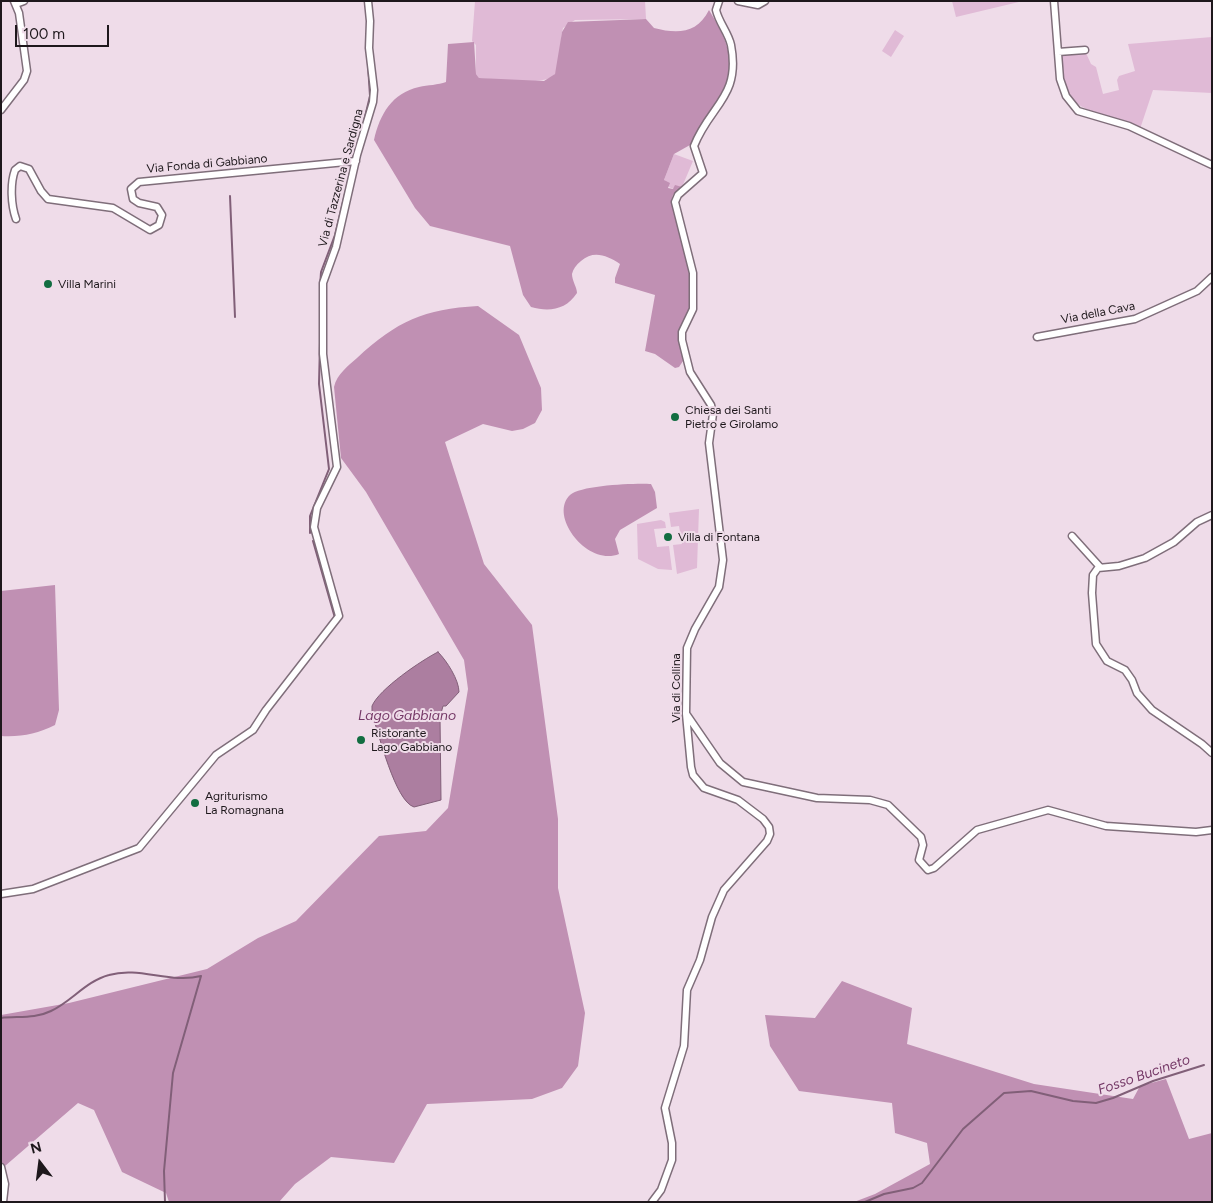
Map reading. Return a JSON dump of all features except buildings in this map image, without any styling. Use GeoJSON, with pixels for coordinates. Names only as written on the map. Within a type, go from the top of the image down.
{"type":"FeatureCollection","features":[{"type":"Feature","properties":{"kind":"street"},"geometry":{"type":"LineString","coordinates":[[1,110],[24,80],[27,71],[15,3],[24,1]]}},
{"type":"Feature","properties":{"kind":"street","name":"Via di Tazzerina e Sardigna"},"geometry":{"type":"LineString","coordinates":[[1,894],[33,888],[139,848],[216,755],[253,730],[266,710],[339,618],[314,527],[317,508],[337,467],[323,354],[323,283],[336,247],[374,90],[369,54],[368,1]]}},
{"type":"Feature","properties":{"kind":"street","name":"Via di Collina"},"geometry":{"type":"LineString","coordinates":[[652,1202],[661,1190],[672,1160],[672,1143],[665,1108],[684,1046],[687,990],[700,960],[712,917],[724,890],[763,846],[770,834],[769,826],[757,814],[729,796],[708,791],[696,780],[691,767],[686,714],[688,644],[719,587],[723,565],[709,443],[714,414],[690,372],[682,340],[682,332],[693,310],[694,278],[690,254],[675,202],[678,195],[702,173],[694,146],[731,85],[732,54],[730,40],[716,13],[716,4],[720,1]]}},
{"type":"Feature","properties":{"kind":"street"},"geometry":{"type":"LineString","coordinates":[[738,1],[758,5],[765,1]]}},
{"type":"Feature","properties":{"kind":"street"},"geometry":{"type":"LineString","coordinates":[[1054,1],[1061,84],[1076,109],[1129,126],[1212,165]]}},
{"type":"Feature","properties":{"kind":"street"},"geometry":{"type":"LineString","coordinates":[[1058,52],[1085,50]]}},
{"type":"Feature","properties":{"kind":"street","name":"Via Fonda di Gabbiano"},"geometry":{"type":"LineString","coordinates":[[16,219],[13,206],[13,180],[15,170],[20,166],[29,169],[41,191],[48,199],[113,208],[150,230],[160,225],[162,215],[157,207],[139,203],[133,199],[132,186],[138,182],[356,161]]}},
{"type":"Feature","properties":{"kind":"street","name":"Via della Cava"},"geometry":{"type":"LineString","coordinates":[[1037,337],[1142,316],[1197,291],[1212,277]]}},
{"type":"Feature","properties":{"kind":"street"},"geometry":{"type":"LineString","coordinates":[[1212,515],[1197,522],[1174,542],[1145,558],[1119,566],[1100,567],[1095,570],[1092,578],[1096,644],[1107,661],[1125,670],[1132,680],[1136,693],[1152,710],[1212,753]]}},
{"type":"Feature","properties":{"kind":"street"},"geometry":{"type":"LineString","coordinates":[[1072,536],[1100,567]]}},
{"type":"Feature","properties":{"kind":"street"},"geometry":{"type":"LineString","coordinates":[[686,714],[720,763],[743,782],[817,798],[870,800],[888,805],[922,837],[923,845],[919,860],[928,870],[934,868],[977,830],[1048,810],[1106,826],[1196,832],[1212,830]]}},
{"type":"Feature","properties":{"kind":"street"},"geometry":{"type":"LineString","coordinates":[[1,1166],[5,1192],[3,1202]]}},
{"type":"Feature","properties":{"kind":"shaded area"},"geometry":{"type":"Polygon","coordinates":[[[475,1],[645,1],[646,19],[575,20],[563,28],[559,63],[555,74],[550,78],[531,81],[508,81],[479,78],[476,74],[476,45],[472,41],[475,1]]]}},
{"type":"Feature","properties":{"kind":"shaded area"},"geometry":{"type":"Polygon","coordinates":[[[952,1],[1023,1],[956,17],[952,1]]]}},
{"type":"Feature","properties":{"kind":"shaded area"},"geometry":{"type":"Polygon","coordinates":[[[709,10],[724,38],[729,57],[729,78],[726,90],[690,145],[674,154],[664,180],[670,183],[668,188],[673,189],[675,185],[682,187],[673,195],[671,201],[691,274],[690,312],[679,338],[683,361],[679,367],[675,368],[655,354],[645,351],[655,295],[615,283],[620,264],[605,256],[590,256],[579,263],[572,272],[577,293],[573,299],[557,308],[531,307],[523,295],[510,246],[430,226],[415,208],[374,140],[384,113],[401,94],[419,87],[446,82],[448,44],[474,42],[476,74],[479,78],[544,81],[555,74],[562,32],[568,22],[646,19],[654,28],[678,31],[692,28],[699,24],[709,10]]]}},
{"type":"Feature","properties":{"kind":"shaded area"},"geometry":{"type":"Polygon","coordinates":[[[895,30],[904,36],[891,57],[882,51],[895,30]]]}},
{"type":"Feature","properties":{"kind":"shaded area"},"geometry":{"type":"Polygon","coordinates":[[[1212,37],[1212,93],[1153,90],[1140,129],[1127,122],[1086,109],[1077,104],[1067,90],[1064,80],[1062,53],[1086,53],[1091,64],[1096,67],[1103,94],[1119,90],[1117,80],[1119,76],[1135,71],[1128,44],[1212,37]]]}},
{"type":"Feature","properties":{"kind":"shaded area"},"geometry":{"type":"Polygon","coordinates":[[[674,154],[693,161],[682,187],[673,188],[669,187],[664,180],[674,154]]]}},
{"type":"Feature","properties":{"kind":"shaded area"},"geometry":{"type":"Polygon","coordinates":[[[478,306],[519,335],[541,388],[542,410],[535,423],[523,429],[512,431],[483,424],[445,442],[484,564],[532,625],[558,819],[558,888],[585,1013],[578,1066],[562,1088],[532,1099],[427,1104],[394,1163],[331,1157],[295,1184],[279,1202],[169,1202],[166,1193],[122,1172],[94,1110],[78,1103],[5,1166],[1,1164],[1,1015],[69,1003],[207,969],[258,938],[296,921],[379,836],[426,831],[448,808],[468,689],[464,660],[366,492],[341,458],[334,387],[340,374],[347,367],[371,345],[399,326],[412,319],[442,310],[478,306]]]}},
{"type":"Feature","properties":{"kind":"shaded area"},"geometry":{"type":"Polygon","coordinates":[[[651,484],[655,492],[657,508],[620,530],[615,539],[619,554],[607,556],[595,553],[584,547],[568,526],[564,515],[565,504],[570,495],[585,489],[609,485],[651,484]]]}},
{"type":"Feature","properties":{"kind":"shaded area"},"geometry":{"type":"Polygon","coordinates":[[[699,509],[697,568],[677,574],[673,545],[682,544],[679,526],[671,527],[669,513],[699,509]]]}},
{"type":"Feature","properties":{"kind":"shaded area"},"geometry":{"type":"Polygon","coordinates":[[[661,520],[665,522],[666,528],[654,529],[657,547],[669,546],[672,570],[658,569],[638,559],[637,524],[661,520]]]}},
{"type":"Feature","properties":{"kind":"shaded area"},"geometry":{"type":"Polygon","coordinates":[[[55,585],[59,710],[55,725],[29,734],[1,736],[1,591],[55,585]]]}},
{"type":"Feature","properties":{"kind":"shaded area"},"geometry":{"type":"Polygon","coordinates":[[[842,981],[912,1008],[907,1044],[1034,1084],[1133,1099],[1140,1086],[1166,1079],[1189,1139],[1212,1133],[1212,1202],[854,1202],[875,1194],[930,1164],[927,1143],[895,1133],[892,1103],[799,1091],[770,1046],[765,1015],[815,1018],[842,981]]]}},
{"type":"Feature","properties":{"kind":"water","name":"Lago Gabbiano"},"geometry":{"type":"Polygon","coordinates":[[[438,652],[452,671],[459,692],[446,706],[443,706],[440,717],[441,800],[414,807],[400,793],[388,766],[372,714],[372,706],[376,699],[392,684],[422,661],[438,652]]]}},
{"type":"Feature","properties":{"kind":"waterway"},"geometry":{"type":"LineString","coordinates":[[365,1],[366,7]]}},
{"type":"Feature","properties":{"kind":"waterway"},"geometry":{"type":"LineString","coordinates":[[364,121],[370,96],[366,34]]}},
{"type":"Feature","properties":{"kind":"waterway"},"geometry":{"type":"LineString","coordinates":[[320,287],[321,272],[335,235],[351,169]]}},
{"type":"Feature","properties":{"kind":"waterway"},"geometry":{"type":"LineString","coordinates":[[230,196],[235,317]]}},
{"type":"Feature","properties":{"kind":"waterway"},"geometry":{"type":"LineString","coordinates":[[310,533],[310,516],[329,469],[319,384],[320,343]]}},
{"type":"Feature","properties":{"kind":"waterway"},"geometry":{"type":"LineString","coordinates":[[313,541],[335,618]]}},
{"type":"Feature","properties":{"kind":"waterway"},"geometry":{"type":"LineString","coordinates":[[1,1018],[45,1014],[93,982],[109,975],[132,972],[178,978],[201,976]]}},
{"type":"Feature","properties":{"kind":"waterway"},"geometry":{"type":"LineString","coordinates":[[165,1202],[164,1171],[173,1073],[201,976]]}},
{"type":"Feature","properties":{"kind":"waterway","name":"Fosso Bucineto"},"geometry":{"type":"LineString","coordinates":[[865,1202],[884,1194],[913,1188],[922,1183],[963,1129],[1004,1093],[1031,1091],[1073,1101],[1096,1103],[1153,1081],[1204,1065]]}},
{"type":"Feature","properties":{"kind":"place","name":"Villa Marini"},"geometry":{"type":"Point","coordinates":[48,284]}},
{"type":"Feature","properties":{"kind":"place","name":"Chiesa dei Santi Pietro e Girolamo"},"geometry":{"type":"Point","coordinates":[675,417]}},
{"type":"Feature","properties":{"kind":"place","name":"Villa di Fontana"},"geometry":{"type":"Point","coordinates":[668,537]}},
{"type":"Feature","properties":{"kind":"place","name":"Ristorante Lago Gabbiano"},"geometry":{"type":"Point","coordinates":[361,740]}},
{"type":"Feature","properties":{"kind":"place","name":"Agriturismo La Romagnana"},"geometry":{"type":"Point","coordinates":[195,803]}}]}
